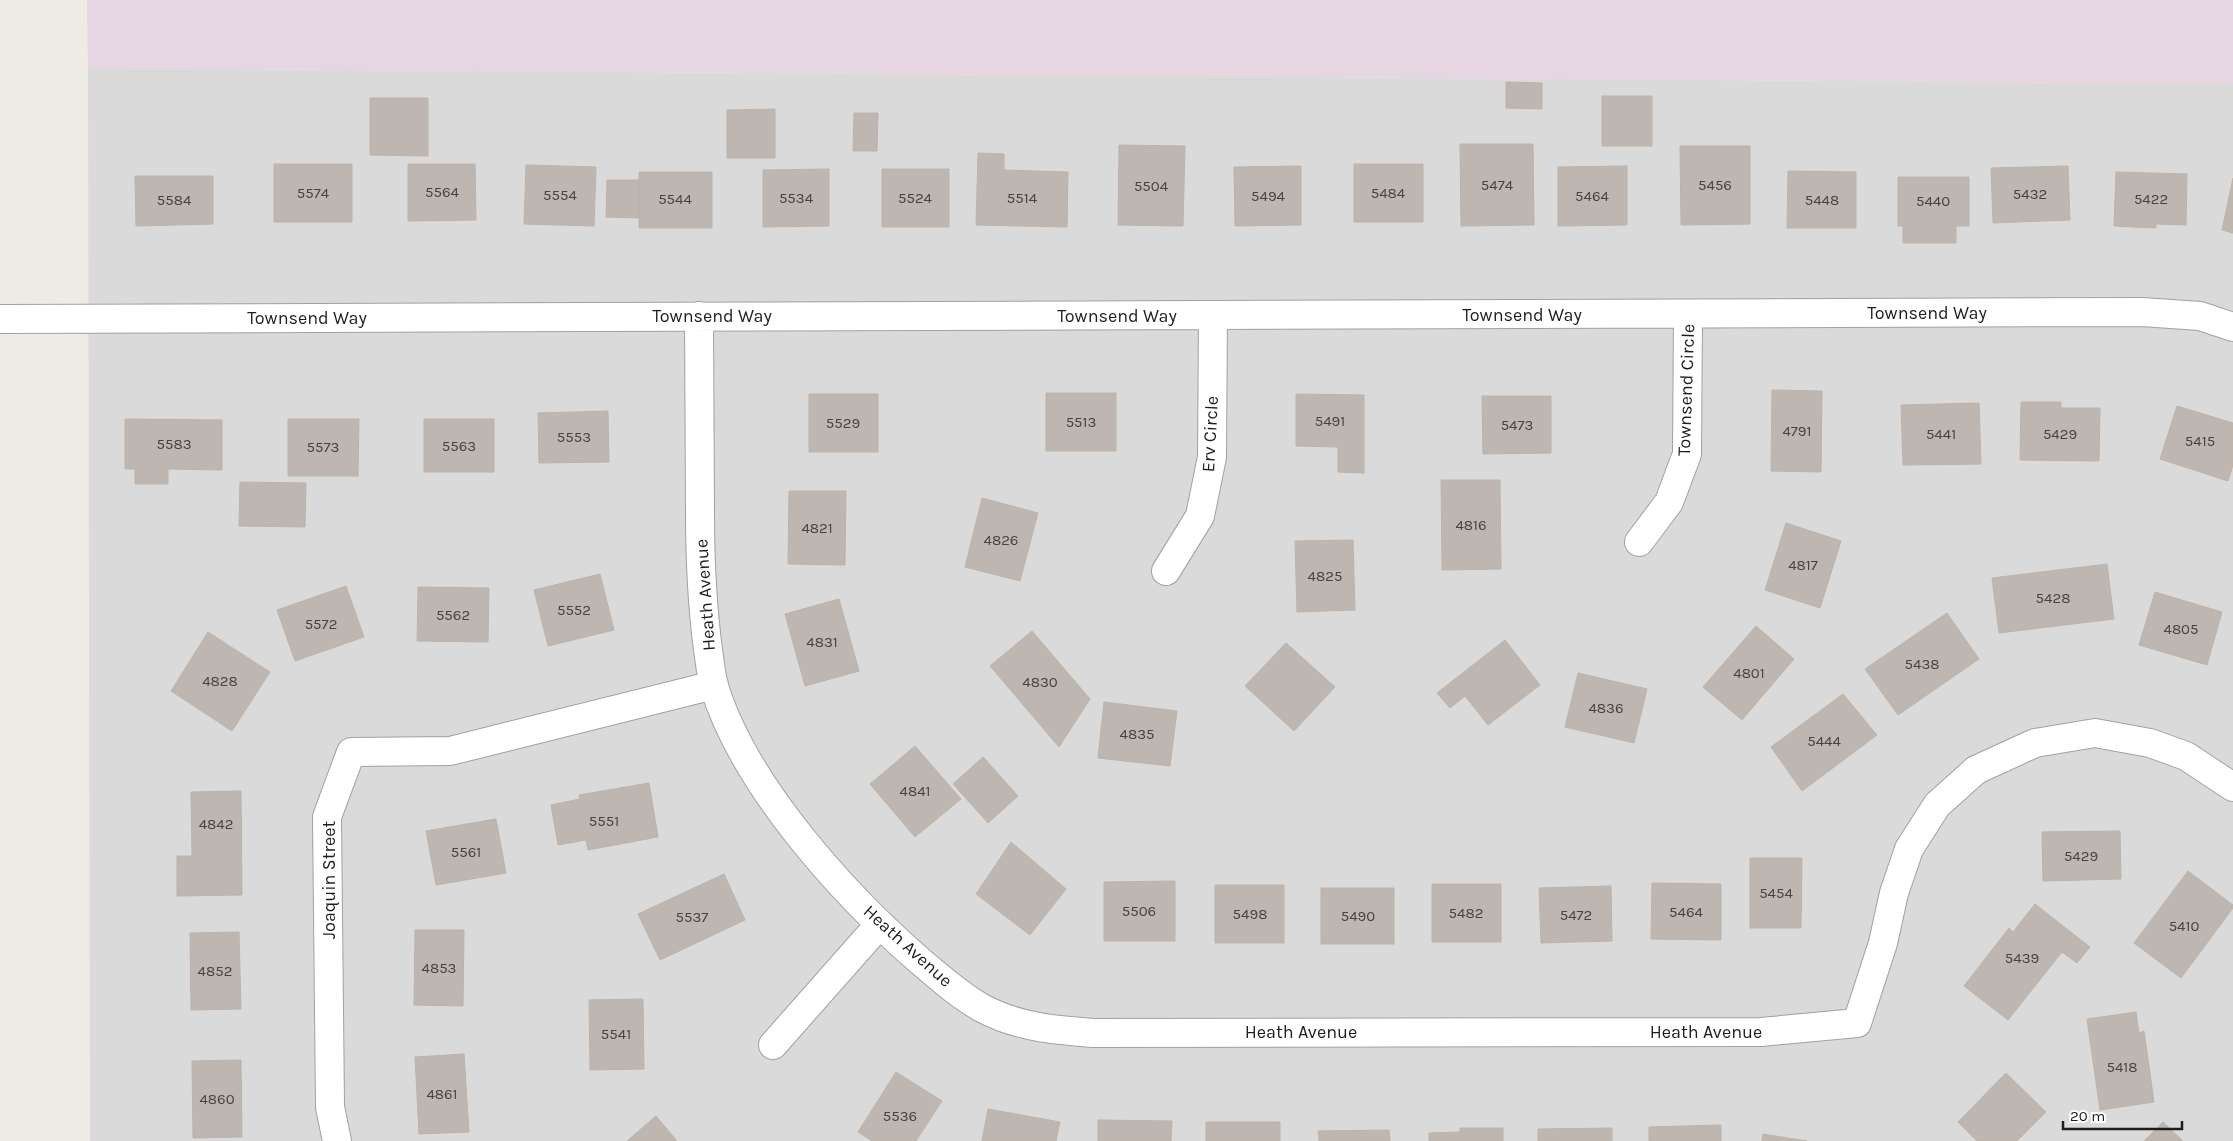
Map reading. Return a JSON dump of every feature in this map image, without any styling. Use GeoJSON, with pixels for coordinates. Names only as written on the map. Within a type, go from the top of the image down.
{"type":"FeatureCollection","features":[{"type":"Feature","properties":{"kind":"street","name":"Townsend Way"},"geometry":{"type":"LineString","coordinates":[[0,319],[2142,312],[2200,316],[2233,327]]}},
{"type":"Feature","properties":{"kind":"street","name":"Townsend Circle"},"geometry":{"type":"LineString","coordinates":[[1638,542],[1669,502],[1687,454],[1688,314]]}},
{"type":"Feature","properties":{"kind":"street","name":"Heath Avenue"},"geometry":{"type":"LineString","coordinates":[[700,316],[700,569],[704,621],[714,685],[734,736],[776,805],[825,866],[879,925],[936,974],[981,1008],[1013,1022],[1051,1030],[1092,1033],[1761,1032],[1857,1023],[1883,943],[1894,893],[1909,849],[1937,805],[1976,770],[2035,743],[2095,733],[2150,743],[2186,756],[2233,787]]}},
{"type":"Feature","properties":{"kind":"street","name":"Erv Circle"},"geometry":{"type":"LineString","coordinates":[[1166,571],[1200,516],[1212,457],[1213,316]]}},
{"type":"Feature","properties":{"kind":"street","name":"Joaquin Street"},"geometry":{"type":"LineString","coordinates":[[337,1141],[330,1107],[327,817],[351,752],[450,751],[714,685]]}},
{"type":"Feature","properties":{"kind":"street"},"geometry":{"type":"LineString","coordinates":[[773,1045],[879,925]]}},
{"type":"Feature","properties":{"kind":"shaded area"},"geometry":{"type":"Polygon","coordinates":[[[87,0],[2233,0],[2233,84],[88,68],[87,0]]]}},
{"type":"Feature","properties":{"kind":"shaded area"},"geometry":{"type":"Polygon","coordinates":[[[88,68],[2233,84],[2233,1141],[90,1141],[88,68]]]}},
{"type":"Feature","properties":{"kind":"building"},"geometry":{"type":"Polygon","coordinates":[[[1506,82],[1542,83],[1542,109],[1506,108],[1506,82]]]}},
{"type":"Feature","properties":{"kind":"building"},"geometry":{"type":"Polygon","coordinates":[[[1602,96],[1652,96],[1652,146],[1602,146],[1602,96]]]}},
{"type":"Feature","properties":{"kind":"building"},"geometry":{"type":"Polygon","coordinates":[[[370,98],[428,98],[428,156],[370,155],[370,98]]]}},
{"type":"Feature","properties":{"kind":"building"},"geometry":{"type":"Polygon","coordinates":[[[775,109],[775,158],[727,158],[727,110],[775,109]]]}},
{"type":"Feature","properties":{"kind":"building"},"geometry":{"type":"Polygon","coordinates":[[[854,113],[878,113],[877,151],[853,151],[854,113]]]}},
{"type":"Feature","properties":{"kind":"building"},"geometry":{"type":"Polygon","coordinates":[[[1460,144],[1533,144],[1534,225],[1461,226],[1460,144]]]}},
{"type":"Feature","properties":{"kind":"building"},"geometry":{"type":"Polygon","coordinates":[[[1119,145],[1185,146],[1183,226],[1118,225],[1119,145]]]}},
{"type":"Feature","properties":{"kind":"building"},"geometry":{"type":"Polygon","coordinates":[[[1680,146],[1750,146],[1750,224],[1681,225],[1680,146]]]}},
{"type":"Feature","properties":{"kind":"building"},"geometry":{"type":"Polygon","coordinates":[[[978,153],[1004,154],[1004,170],[1068,172],[1067,227],[976,225],[978,153]]]}},
{"type":"Feature","properties":{"kind":"building"},"geometry":{"type":"Polygon","coordinates":[[[274,164],[352,164],[352,222],[274,222],[274,164]]]}},
{"type":"Feature","properties":{"kind":"building"},"geometry":{"type":"Polygon","coordinates":[[[408,164],[475,164],[476,220],[408,221],[408,164]]]}},
{"type":"Feature","properties":{"kind":"building"},"geometry":{"type":"Polygon","coordinates":[[[1354,164],[1423,164],[1423,222],[1354,222],[1354,164]]]}},
{"type":"Feature","properties":{"kind":"building"},"geometry":{"type":"Polygon","coordinates":[[[526,165],[596,167],[594,226],[524,224],[526,165]]]}},
{"type":"Feature","properties":{"kind":"building"},"geometry":{"type":"Polygon","coordinates":[[[1301,166],[1301,225],[1235,226],[1234,167],[1301,166]]]}},
{"type":"Feature","properties":{"kind":"building"},"geometry":{"type":"Polygon","coordinates":[[[1627,166],[1627,225],[1558,226],[1558,167],[1627,166]]]}},
{"type":"Feature","properties":{"kind":"building"},"geometry":{"type":"Polygon","coordinates":[[[2068,166],[2070,220],[1993,223],[1991,168],[2068,166]]]}},
{"type":"Feature","properties":{"kind":"building"},"geometry":{"type":"Polygon","coordinates":[[[829,169],[829,226],[763,227],[763,170],[829,169]]]}},
{"type":"Feature","properties":{"kind":"building"},"geometry":{"type":"Polygon","coordinates":[[[882,169],[949,169],[949,227],[882,227],[882,169]]]}},
{"type":"Feature","properties":{"kind":"building"},"geometry":{"type":"Polygon","coordinates":[[[1788,171],[1856,172],[1856,228],[1787,228],[1788,171]]]}},
{"type":"Feature","properties":{"kind":"building"},"geometry":{"type":"Polygon","coordinates":[[[639,172],[712,172],[712,228],[639,228],[639,172]]]}},
{"type":"Feature","properties":{"kind":"building"},"geometry":{"type":"Polygon","coordinates":[[[2116,172],[2187,174],[2186,225],[2156,224],[2156,228],[2114,226],[2116,172]]]}},
{"type":"Feature","properties":{"kind":"building"},"geometry":{"type":"Polygon","coordinates":[[[135,176],[213,176],[213,224],[136,226],[135,176]]]}},
{"type":"Feature","properties":{"kind":"building"},"geometry":{"type":"Polygon","coordinates":[[[1898,177],[1969,177],[1969,226],[1956,226],[1956,243],[1903,243],[1903,226],[1898,226],[1898,177]]]}},
{"type":"Feature","properties":{"kind":"building"},"geometry":{"type":"Polygon","coordinates":[[[2233,178],[2233,233],[2222,230],[2233,178]]]}},
{"type":"Feature","properties":{"kind":"building"},"geometry":{"type":"Polygon","coordinates":[[[607,180],[640,180],[639,218],[606,217],[607,180]]]}},
{"type":"Feature","properties":{"kind":"building"},"geometry":{"type":"Polygon","coordinates":[[[1772,390],[1822,391],[1821,472],[1771,471],[1772,390]]]}},
{"type":"Feature","properties":{"kind":"building"},"geometry":{"type":"Polygon","coordinates":[[[1046,393],[1116,393],[1116,451],[1046,451],[1046,393]]]}},
{"type":"Feature","properties":{"kind":"building"},"geometry":{"type":"Polygon","coordinates":[[[809,394],[878,394],[878,452],[809,452],[809,394]]]}},
{"type":"Feature","properties":{"kind":"building"},"geometry":{"type":"Polygon","coordinates":[[[1296,394],[1364,395],[1364,473],[1338,472],[1338,447],[1296,446],[1296,394]]]}},
{"type":"Feature","properties":{"kind":"building"},"geometry":{"type":"Polygon","coordinates":[[[1482,396],[1551,396],[1551,453],[1483,454],[1482,396]]]}},
{"type":"Feature","properties":{"kind":"building"},"geometry":{"type":"Polygon","coordinates":[[[2021,402],[2061,402],[2061,408],[2100,408],[2099,461],[2020,460],[2021,402]]]}},
{"type":"Feature","properties":{"kind":"building"},"geometry":{"type":"Polygon","coordinates":[[[1979,403],[1981,464],[1903,465],[1901,405],[1979,403]]]}},
{"type":"Feature","properties":{"kind":"building"},"geometry":{"type":"Polygon","coordinates":[[[2177,406],[2233,423],[2233,465],[2228,481],[2160,459],[2177,406]]]}},
{"type":"Feature","properties":{"kind":"building"},"geometry":{"type":"Polygon","coordinates":[[[608,411],[609,462],[539,463],[538,413],[608,411]]]}},
{"type":"Feature","properties":{"kind":"building"},"geometry":{"type":"Polygon","coordinates":[[[125,419],[222,420],[222,470],[168,469],[168,484],[135,484],[135,469],[125,469],[125,419]]]}},
{"type":"Feature","properties":{"kind":"building"},"geometry":{"type":"Polygon","coordinates":[[[288,419],[359,419],[358,476],[288,476],[288,419]]]}},
{"type":"Feature","properties":{"kind":"building"},"geometry":{"type":"Polygon","coordinates":[[[424,419],[494,419],[494,472],[424,472],[424,419]]]}},
{"type":"Feature","properties":{"kind":"building"},"geometry":{"type":"Polygon","coordinates":[[[1441,480],[1500,480],[1501,569],[1442,570],[1441,480]]]}},
{"type":"Feature","properties":{"kind":"building"},"geometry":{"type":"Polygon","coordinates":[[[240,482],[306,483],[305,527],[239,526],[240,482]]]}},
{"type":"Feature","properties":{"kind":"building"},"geometry":{"type":"Polygon","coordinates":[[[789,491],[846,491],[845,565],[788,564],[789,491]]]}},
{"type":"Feature","properties":{"kind":"building"},"geometry":{"type":"Polygon","coordinates":[[[982,498],[1038,513],[1020,581],[965,567],[982,498]]]}},
{"type":"Feature","properties":{"kind":"building"},"geometry":{"type":"Polygon","coordinates":[[[1786,523],[1841,541],[1820,608],[1765,590],[1786,523]]]}},
{"type":"Feature","properties":{"kind":"building"},"geometry":{"type":"Polygon","coordinates":[[[1353,540],[1355,610],[1297,612],[1295,541],[1353,540]]]}},
{"type":"Feature","properties":{"kind":"building"},"geometry":{"type":"Polygon","coordinates":[[[2107,564],[2114,619],[1999,633],[1992,578],[2107,564]]]}},
{"type":"Feature","properties":{"kind":"building"},"geometry":{"type":"Polygon","coordinates":[[[600,574],[614,630],[548,646],[534,590],[600,574]]]}},
{"type":"Feature","properties":{"kind":"building"},"geometry":{"type":"Polygon","coordinates":[[[346,586],[364,637],[295,661],[277,610],[346,586]]]}},
{"type":"Feature","properties":{"kind":"building"},"geometry":{"type":"Polygon","coordinates":[[[418,587],[489,588],[488,642],[417,641],[418,587]]]}},
{"type":"Feature","properties":{"kind":"building"},"geometry":{"type":"Polygon","coordinates":[[[2155,592],[2222,612],[2207,665],[2139,645],[2155,592]]]}},
{"type":"Feature","properties":{"kind":"building"},"geometry":{"type":"Polygon","coordinates":[[[839,599],[859,671],[805,686],[785,614],[839,599]]]}},
{"type":"Feature","properties":{"kind":"building"},"geometry":{"type":"Polygon","coordinates":[[[1947,613],[1979,659],[1898,715],[1865,669],[1947,613]]]}},
{"type":"Feature","properties":{"kind":"building"},"geometry":{"type":"Polygon","coordinates":[[[1756,626],[1794,659],[1742,720],[1703,687],[1756,626]]]}},
{"type":"Feature","properties":{"kind":"building"},"geometry":{"type":"Polygon","coordinates":[[[1032,631],[1090,699],[1059,747],[990,666],[1032,631]]]}},
{"type":"Feature","properties":{"kind":"building"},"geometry":{"type":"Polygon","coordinates":[[[208,632],[270,672],[232,731],[171,691],[208,632]]]}},
{"type":"Feature","properties":{"kind":"building"},"geometry":{"type":"Polygon","coordinates":[[[1505,640],[1540,685],[1488,725],[1465,696],[1450,708],[1437,693],[1505,640]]]}},
{"type":"Feature","properties":{"kind":"building"},"geometry":{"type":"Polygon","coordinates":[[[1286,643],[1335,687],[1294,731],[1245,686],[1286,643]]]}},
{"type":"Feature","properties":{"kind":"building"},"geometry":{"type":"Polygon","coordinates":[[[1578,673],[1647,689],[1634,743],[1565,727],[1578,673]]]}},
{"type":"Feature","properties":{"kind":"building"},"geometry":{"type":"Polygon","coordinates":[[[1843,694],[1877,735],[1802,791],[1771,747],[1843,694]]]}},
{"type":"Feature","properties":{"kind":"building"},"geometry":{"type":"Polygon","coordinates":[[[1104,702],[1177,711],[1170,766],[1098,758],[1104,702]]]}},
{"type":"Feature","properties":{"kind":"building"},"geometry":{"type":"Polygon","coordinates":[[[915,746],[961,799],[915,837],[870,784],[915,746]]]}},
{"type":"Feature","properties":{"kind":"building"},"geometry":{"type":"Polygon","coordinates":[[[983,757],[1018,796],[988,823],[953,784],[983,757]]]}},
{"type":"Feature","properties":{"kind":"building"},"geometry":{"type":"Polygon","coordinates":[[[649,783],[658,837],[588,850],[586,840],[558,845],[551,805],[580,799],[579,795],[649,783]]]}},
{"type":"Feature","properties":{"kind":"building"},"geometry":{"type":"Polygon","coordinates":[[[241,791],[242,895],[177,896],[177,856],[192,856],[191,792],[241,791]]]}},
{"type":"Feature","properties":{"kind":"building"},"geometry":{"type":"Polygon","coordinates":[[[496,819],[506,873],[436,885],[426,831],[496,819]]]}},
{"type":"Feature","properties":{"kind":"building"},"geometry":{"type":"Polygon","coordinates":[[[2120,831],[2121,879],[2043,881],[2042,832],[2120,831]]]}},
{"type":"Feature","properties":{"kind":"building"},"geometry":{"type":"Polygon","coordinates":[[[1011,842],[1066,889],[1030,935],[976,894],[1011,842]]]}},
{"type":"Feature","properties":{"kind":"building"},"geometry":{"type":"Polygon","coordinates":[[[1750,858],[1802,858],[1801,928],[1750,928],[1750,858]]]}},
{"type":"Feature","properties":{"kind":"building"},"geometry":{"type":"Polygon","coordinates":[[[2188,871],[2233,905],[2233,908],[2181,978],[2134,943],[2188,871]]]}},
{"type":"Feature","properties":{"kind":"building"},"geometry":{"type":"Polygon","coordinates":[[[724,874],[745,920],[660,960],[638,914],[724,874]]]}},
{"type":"Feature","properties":{"kind":"building"},"geometry":{"type":"Polygon","coordinates":[[[1175,881],[1175,941],[1104,941],[1104,882],[1175,881]]]}},
{"type":"Feature","properties":{"kind":"building"},"geometry":{"type":"Polygon","coordinates":[[[1652,883],[1721,884],[1721,940],[1651,939],[1652,883]]]}},
{"type":"Feature","properties":{"kind":"building"},"geometry":{"type":"Polygon","coordinates":[[[1432,884],[1501,884],[1501,942],[1432,942],[1432,884]]]}},
{"type":"Feature","properties":{"kind":"building"},"geometry":{"type":"Polygon","coordinates":[[[1215,885],[1284,885],[1284,943],[1215,943],[1215,885]]]}},
{"type":"Feature","properties":{"kind":"building"},"geometry":{"type":"Polygon","coordinates":[[[1611,886],[1612,941],[1541,943],[1539,888],[1611,886]]]}},
{"type":"Feature","properties":{"kind":"building"},"geometry":{"type":"Polygon","coordinates":[[[1321,888],[1394,888],[1394,944],[1321,944],[1321,888]]]}},
{"type":"Feature","properties":{"kind":"building"},"geometry":{"type":"Polygon","coordinates":[[[2035,904],[2090,947],[2077,963],[2062,952],[2008,1020],[1964,986],[2009,928],[2013,932],[2035,904]]]}},
{"type":"Feature","properties":{"kind":"building"},"geometry":{"type":"Polygon","coordinates":[[[415,930],[464,930],[463,1006],[414,1005],[415,930]]]}},
{"type":"Feature","properties":{"kind":"building"},"geometry":{"type":"Polygon","coordinates":[[[239,932],[241,1009],[191,1010],[190,933],[239,932]]]}},
{"type":"Feature","properties":{"kind":"building"},"geometry":{"type":"Polygon","coordinates":[[[643,999],[644,1069],[590,1070],[589,1000],[643,999]]]}},
{"type":"Feature","properties":{"kind":"building"},"geometry":{"type":"Polygon","coordinates":[[[2136,1012],[2139,1033],[2144,1031],[2154,1102],[2100,1110],[2087,1019],[2136,1012]]]}},
{"type":"Feature","properties":{"kind":"building"},"geometry":{"type":"Polygon","coordinates":[[[464,1054],[469,1132],[419,1134],[415,1057],[464,1054]]]}},
{"type":"Feature","properties":{"kind":"building"},"geometry":{"type":"Polygon","coordinates":[[[241,1060],[242,1137],[193,1138],[192,1061],[241,1060]]]}},
{"type":"Feature","properties":{"kind":"building"},"geometry":{"type":"Polygon","coordinates":[[[896,1072],[942,1101],[916,1141],[872,1141],[858,1132],[896,1072]]]}},
{"type":"Feature","properties":{"kind":"building"},"geometry":{"type":"Polygon","coordinates":[[[2006,1073],[2046,1112],[2017,1141],[1977,1141],[1958,1122],[2006,1073]]]}},
{"type":"Feature","properties":{"kind":"building"},"geometry":{"type":"Polygon","coordinates":[[[988,1109],[1060,1122],[1056,1141],[982,1141],[988,1109]]]}},
{"type":"Feature","properties":{"kind":"building"},"geometry":{"type":"Polygon","coordinates":[[[656,1116],[677,1141],[627,1141],[656,1116]]]}},
{"type":"Feature","properties":{"kind":"building"},"geometry":{"type":"Polygon","coordinates":[[[1098,1120],[1172,1121],[1171,1141],[1098,1141],[1098,1120]]]}},
{"type":"Feature","properties":{"kind":"building"},"geometry":{"type":"Polygon","coordinates":[[[1206,1122],[1280,1122],[1280,1141],[1206,1141],[1206,1122]]]}},
{"type":"Feature","properties":{"kind":"building"},"geometry":{"type":"Polygon","coordinates":[[[2163,1122],[2183,1141],[2144,1141],[2163,1122]]]}},
{"type":"Feature","properties":{"kind":"building"},"geometry":{"type":"Polygon","coordinates":[[[1721,1125],[1721,1141],[1649,1141],[1649,1127],[1721,1125]]]}},
{"type":"Feature","properties":{"kind":"building"},"geometry":{"type":"Polygon","coordinates":[[[1460,1128],[1503,1128],[1503,1141],[1429,1141],[1429,1133],[1460,1132],[1460,1128]]]}},
{"type":"Feature","properties":{"kind":"building"},"geometry":{"type":"Polygon","coordinates":[[[1612,1128],[1612,1141],[1538,1141],[1538,1129],[1612,1128]]]}},
{"type":"Feature","properties":{"kind":"building"},"geometry":{"type":"Polygon","coordinates":[[[1389,1130],[1390,1141],[1319,1141],[1318,1131],[1389,1130]]]}},
{"type":"Feature","properties":{"kind":"building"},"geometry":{"type":"Polygon","coordinates":[[[1763,1134],[1807,1141],[1762,1141],[1763,1134]]]}}]}
